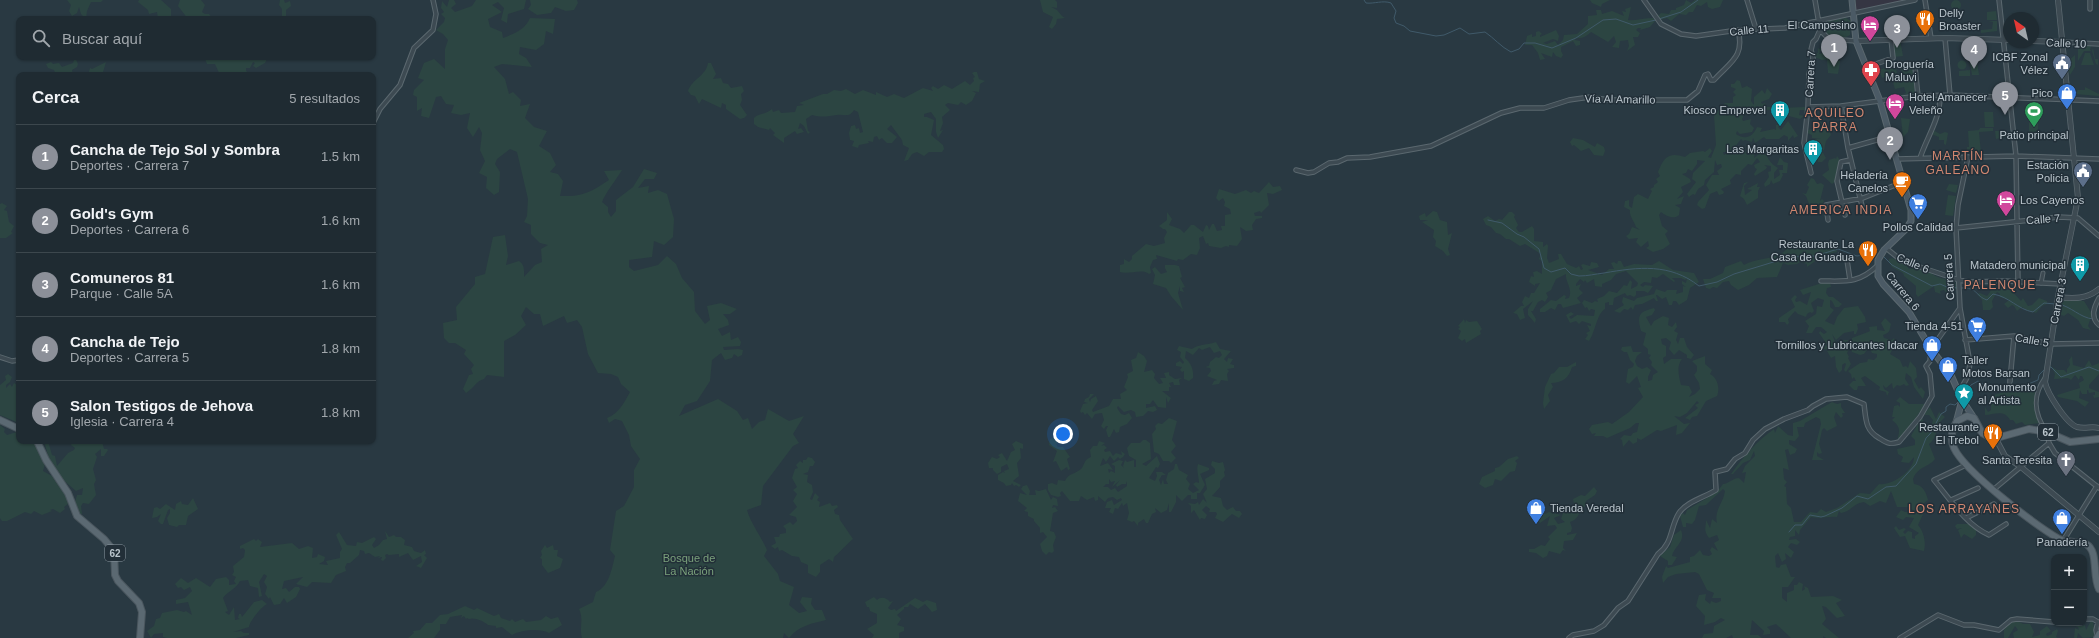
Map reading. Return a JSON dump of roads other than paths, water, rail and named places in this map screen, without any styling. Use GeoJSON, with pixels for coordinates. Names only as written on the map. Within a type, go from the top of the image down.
{"type":"FeatureCollection","features":[{"type":"Feature","properties":{"kind":"main road","name":"Carrera 6"},"geometry":{"type":"LineString","coordinates":[[1852,0],[1856,40],[1868,67],[1880,101],[1911,206],[1911,221],[1906,229],[1885,249],[1878,260],[1877,266],[1880,281],[1909,312],[1931,349],[1952,375],[1962,400]]}},
{"type":"Feature","properties":{"kind":"main road"},"geometry":{"type":"LineString","coordinates":[[1962,400],[1982,433],[1988,438],[1996,439]]}},
{"type":"Feature","properties":{"kind":"main road"},"geometry":{"type":"LineString","coordinates":[[1962,400],[1952,432],[1953,446],[1966,465],[1993,490],[2064,541],[2084,543],[2093,549],[2096,556],[2096,583],[2099,589]]}},
{"type":"Feature","properties":{"kind":"main road"},"geometry":{"type":"LineString","coordinates":[[1956,423],[1963,417],[1974,418]]}},
{"type":"Feature","properties":{"kind":"main road"},"geometry":{"type":"LineString","coordinates":[[0,420],[16,428]]}},
{"type":"Feature","properties":{"kind":"main road","name":"62"},"geometry":{"type":"LineString","coordinates":[[1996,439],[2021,430],[2047,432],[2073,442],[2099,439]]}},
{"type":"Feature","properties":{"kind":"main road","name":"62"},"geometry":{"type":"LineString","coordinates":[[39,444],[52,470],[68,493],[77,516],[104,539],[114,551],[118,581],[139,603],[142,612],[140,638]]}},
{"type":"Feature","properties":{"kind":"street"},"geometry":{"type":"LineString","coordinates":[[376,117],[380,109],[400,85],[414,48],[433,30],[436,14],[433,0]]}},
{"type":"Feature","properties":{"kind":"street","name":"Calle 11"},"geometry":{"type":"LineString","coordinates":[[1644,0],[1657,21],[1688,36],[1708,35],[1738,30],[1785,28],[1915,0]]}},
{"type":"Feature","properties":{"kind":"street"},"geometry":{"type":"LineString","coordinates":[[1747,0],[1756,29]]}},
{"type":"Feature","properties":{"kind":"street"},"geometry":{"type":"LineString","coordinates":[[1815,0],[1820,30],[1829,39],[1856,40],[1945,38],[2003,40],[1999,0]]}},
{"type":"Feature","properties":{"kind":"street"},"geometry":{"type":"LineString","coordinates":[[1925,0],[1931,38]]}},
{"type":"Feature","properties":{"kind":"street","name":"Carrera 3"},"geometry":{"type":"LineString","coordinates":[[2058,0],[2078,198],[2058,297],[2045,378],[2048,391],[2069,422],[2082,428],[2099,428]]}},
{"type":"Feature","properties":{"kind":"street"},"geometry":{"type":"LineString","coordinates":[[2090,0],[2090,9]]}},
{"type":"Feature","properties":{"kind":"street","name":"Vía Al Amarillo"},"geometry":{"type":"LineString","coordinates":[[1296,170],[1308,173],[1314,172],[1329,163],[1338,162],[1347,158],[1370,157],[1431,146],[1501,114],[1520,108],[1544,108],[1569,100],[1590,97],[1609,100],[1687,100],[1698,91],[1705,75],[1708,74],[1711,80],[1714,80],[1736,58],[1741,45],[1738,30]]}},
{"type":"Feature","properties":{"kind":"street","name":"Carrera 7"},"geometry":{"type":"LineString","coordinates":[[1811,173],[1804,148],[1808,107],[1809,74],[1813,58],[1811,50],[1813,42],[1820,30]]}},
{"type":"Feature","properties":{"kind":"street"},"geometry":{"type":"LineString","coordinates":[[1945,38],[1950,95]]}},
{"type":"Feature","properties":{"kind":"street"},"geometry":{"type":"LineString","coordinates":[[1868,67],[1893,58],[1891,39]]}},
{"type":"Feature","properties":{"kind":"street","name":"Calle 10"},"geometry":{"type":"LineString","coordinates":[[2039,41],[2099,44]]}},
{"type":"Feature","properties":{"kind":"street"},"geometry":{"type":"LineString","coordinates":[[2004,48],[2011,99],[2016,156],[2018,282]]}},
{"type":"Feature","properties":{"kind":"street"},"geometry":{"type":"LineString","coordinates":[[1915,67],[1918,96]]}},
{"type":"Feature","properties":{"kind":"street"},"geometry":{"type":"LineString","coordinates":[[1808,107],[1841,106],[1918,96],[1940,97],[1950,95],[2011,99],[2099,101]]}},
{"type":"Feature","properties":{"kind":"street"},"geometry":{"type":"LineString","coordinates":[[1920,158],[1927,138],[1938,117],[1940,97]]}},
{"type":"Feature","properties":{"kind":"street"},"geometry":{"type":"LineString","coordinates":[[1841,106],[1850,160],[1863,210]]}},
{"type":"Feature","properties":{"kind":"street"},"geometry":{"type":"LineString","coordinates":[[1848,148],[1891,136]]}},
{"type":"Feature","properties":{"kind":"street"},"geometry":{"type":"LineString","coordinates":[[1897,159],[2016,156],[2099,159]]}},
{"type":"Feature","properties":{"kind":"street","name":"Carrera 5"},"geometry":{"type":"LineString","coordinates":[[1959,392],[1968,376],[1969,369],[1966,340],[1960,308],[1956,228],[1958,205],[1968,157]]}},
{"type":"Feature","properties":{"kind":"street"},"geometry":{"type":"LineString","coordinates":[[1845,215],[1837,181],[1841,162],[1850,160]]}},
{"type":"Feature","properties":{"kind":"street"},"geometry":{"type":"LineString","coordinates":[[1828,220],[1826,205],[1859,199],[1903,182]]}},
{"type":"Feature","properties":{"kind":"street","name":"Calle 7"},"geometry":{"type":"LineString","coordinates":[[1956,228],[2059,217],[2075,218],[2099,236]]}},
{"type":"Feature","properties":{"kind":"street","name":"Calle 6"},"geometry":{"type":"LineString","coordinates":[[1885,249],[1902,261],[1959,282],[2061,284]]}},
{"type":"Feature","properties":{"kind":"street"},"geometry":{"type":"LineString","coordinates":[[1840,255],[1847,260],[1850,280]]}},
{"type":"Feature","properties":{"kind":"street"},"geometry":{"type":"LineString","coordinates":[[1820,281],[1850,280],[1864,277],[1877,266]]}},
{"type":"Feature","properties":{"kind":"street"},"geometry":{"type":"LineString","coordinates":[[2041,283],[2043,273]]}},
{"type":"Feature","properties":{"kind":"street"},"geometry":{"type":"LineString","coordinates":[[2058,297],[2072,299],[2084,298],[2099,289]]}},
{"type":"Feature","properties":{"kind":"street"},"geometry":{"type":"LineString","coordinates":[[2098,324],[2094,316],[2094,308],[2099,298]]}},
{"type":"Feature","properties":{"kind":"street"},"geometry":{"type":"LineString","coordinates":[[1569,638],[1573,635],[1594,631],[1604,625],[1618,608],[1628,601],[1658,554],[1666,549],[1679,513],[1689,504],[1716,490],[1715,472],[1727,469],[1735,459],[1745,453],[1753,440],[1765,429],[1784,419],[1808,410],[1826,399],[1847,397],[1864,404],[1868,429],[1872,435],[1886,444],[1899,442],[1920,417],[1932,396],[1930,374],[1926,366],[1930,361],[1931,349],[1960,308]]}},
{"type":"Feature","properties":{"kind":"street"},"geometry":{"type":"LineString","coordinates":[[2009,389],[2014,336]]}},
{"type":"Feature","properties":{"kind":"street","name":"Calle 5"},"geometry":{"type":"LineString","coordinates":[[1966,340],[2014,336],[2050,344],[2099,343]]}},
{"type":"Feature","properties":{"kind":"street"},"geometry":{"type":"LineString","coordinates":[[0,357],[16,360]]}},
{"type":"Feature","properties":{"kind":"street"},"geometry":{"type":"LineString","coordinates":[[2045,378],[2039,386],[2035,404],[2042,424],[2047,432],[2049,443],[2058,455],[2098,487],[2064,541]]}},
{"type":"Feature","properties":{"kind":"street"},"geometry":{"type":"LineString","coordinates":[[1996,439],[2003,454],[2021,467],[2099,532]]}},
{"type":"Feature","properties":{"kind":"street"},"geometry":{"type":"LineString","coordinates":[[1993,490],[2049,443]]}},
{"type":"Feature","properties":{"kind":"street"},"geometry":{"type":"LineString","coordinates":[[1966,465],[1934,480],[1966,518],[1981,532],[1989,535],[2006,524]]}},
{"type":"Feature","properties":{"kind":"street"},"geometry":{"type":"LineString","coordinates":[[1951,500],[1978,488]]}},
{"type":"Feature","properties":{"kind":"street"},"geometry":{"type":"LineString","coordinates":[[1966,518],[1994,504]]}},
{"type":"Feature","properties":{"kind":"street"},"geometry":{"type":"LineString","coordinates":[[1900,638],[1938,615],[1964,625],[1974,625],[1998,630],[2011,620],[2017,619],[2051,622]]}},
{"type":"Feature","properties":{"kind":"street"},"geometry":{"type":"LineString","coordinates":[[2087,620],[2094,619],[2098,622],[2096,630],[2098,636]]}},
{"type":"Feature","properties":{"kind":"waterway"},"geometry":{"type":"LineString","coordinates":[[1364,0],[1366,3],[1391,3],[1396,11],[1394,18],[1396,23],[1404,26],[1410,31],[1436,36],[1444,35],[1460,28],[1469,34],[1485,32],[1511,52],[1519,49],[1524,43],[1535,43],[1552,48],[1576,38],[1603,20],[1616,19],[1633,25],[1656,20]]}},
{"type":"Feature","properties":{"kind":"waterway"},"geometry":{"type":"LineString","coordinates":[[1659,19],[1681,12],[1698,0]]}},
{"type":"Feature","properties":{"kind":"waterway"},"geometry":{"type":"LineString","coordinates":[[1488,220],[1502,223],[1539,249],[1544,268],[1551,272],[1565,268],[1571,274],[1579,276],[1641,268],[1665,270],[1677,273],[1699,286],[1717,282],[1734,274],[1790,257],[1815,256],[1838,249],[1857,256],[1874,253],[1878,254]]}},
{"type":"Feature","properties":{"kind":"waterway"},"geometry":{"type":"LineString","coordinates":[[1883,256],[1892,265],[1932,286],[1940,284],[1947,287],[1958,288]]}},
{"type":"Feature","properties":{"kind":"waterway"},"geometry":{"type":"LineString","coordinates":[[1961,288],[1974,290],[1987,300],[1993,294],[2033,312],[2044,303],[2055,304]]}},
{"type":"Feature","properties":{"kind":"waterway"},"geometry":{"type":"LineString","coordinates":[[2058,304],[2063,305],[2084,317],[2093,319]]}},
{"type":"Feature","properties":{"kind":"waterway"},"geometry":{"type":"LineString","coordinates":[[2048,367],[2051,367],[2061,377],[2089,367],[2099,371]]}},
{"type":"Feature","properties":{"kind":"waterway"},"geometry":{"type":"LineString","coordinates":[[2011,386],[2021,387],[2038,380],[2039,375],[2044,370]]}},
{"type":"Feature","properties":{"kind":"waterway"},"geometry":{"type":"LineString","coordinates":[[1963,397],[1971,385],[1978,381],[1982,384],[1996,387],[2008,385]]}},
{"type":"Feature","properties":{"kind":"waterway"},"geometry":{"type":"LineString","coordinates":[[1789,532],[1795,525],[1802,525],[1810,515],[1821,517],[1825,516],[1842,508],[1857,496],[1868,499],[1886,487],[1896,486],[1916,464],[1926,438],[1930,434],[1941,414],[1946,411],[1946,407],[1950,404],[1955,405],[1959,401]]}},
{"type":"Feature","properties":{"kind":"place","name":"Delly Broaster"},"geometry":{"type":"Point","coordinates":[1925,36]}},
{"type":"Feature","properties":{"kind":"place","name":"El Campesino"},"geometry":{"type":"Point","coordinates":[1870,42]}},
{"type":"Feature","properties":{"kind":"place","name":"Comuneros 81"},"geometry":{"type":"Point","coordinates":[1897,48]}},
{"type":"Feature","properties":{"kind":"place","name":"Cancha de Tejo Sol y Sombra"},"geometry":{"type":"Point","coordinates":[1834,67]}},
{"type":"Feature","properties":{"kind":"place","name":"Cancha de Tejo"},"geometry":{"type":"Point","coordinates":[1974,69]}},
{"type":"Feature","properties":{"kind":"place","name":"ICBF Zonal Vélez"},"geometry":{"type":"Point","coordinates":[2062,80]}},
{"type":"Feature","properties":{"kind":"place","name":"Droguería Maluvi"},"geometry":{"type":"Point","coordinates":[1871,87]}},
{"type":"Feature","properties":{"kind":"place","name":"Pico"},"geometry":{"type":"Point","coordinates":[2067,110]}},
{"type":"Feature","properties":{"kind":"place","name":"Salon Testigos de Jehova"},"geometry":{"type":"Point","coordinates":[2005,115]}},
{"type":"Feature","properties":{"kind":"place","name":"Hotel Amanecer Veleño"},"geometry":{"type":"Point","coordinates":[1895,120]}},
{"type":"Feature","properties":{"kind":"place","name":"Kiosco Emprevel"},"geometry":{"type":"Point","coordinates":[1780,127]}},
{"type":"Feature","properties":{"kind":"place","name":"Patio principal"},"geometry":{"type":"Point","coordinates":[2034,128]}},
{"type":"Feature","properties":{"kind":"place","name":"Gold's Gym"},"geometry":{"type":"Point","coordinates":[1890,160]}},
{"type":"Feature","properties":{"kind":"place","name":"Las Margaritas"},"geometry":{"type":"Point","coordinates":[1813,166]}},
{"type":"Feature","properties":{"kind":"place","name":"Estación Policia"},"geometry":{"type":"Point","coordinates":[2083,188]}},
{"type":"Feature","properties":{"kind":"place","name":"Heladería Canelos"},"geometry":{"type":"Point","coordinates":[1902,198]}},
{"type":"Feature","properties":{"kind":"place","name":"Los Cayenos"},"geometry":{"type":"Point","coordinates":[2006,217]}},
{"type":"Feature","properties":{"kind":"place","name":"Pollos Calidad"},"geometry":{"type":"Point","coordinates":[1918,220]}},
{"type":"Feature","properties":{"kind":"place","name":"Restaurante La Casa de Guadua"},"geometry":{"type":"Point","coordinates":[1868,267]}},
{"type":"Feature","properties":{"kind":"place","name":"Matadero municipal"},"geometry":{"type":"Point","coordinates":[2080,282]}},
{"type":"Feature","properties":{"kind":"place","name":"Tienda 4-51"},"geometry":{"type":"Point","coordinates":[1977,343]}},
{"type":"Feature","properties":{"kind":"place","name":"Tornillos y Lubricantes Idacar"},"geometry":{"type":"Point","coordinates":[1932,362]}},
{"type":"Feature","properties":{"kind":"place","name":"Taller Motos Barsan"},"geometry":{"type":"Point","coordinates":[1948,383]}},
{"type":"Feature","properties":{"kind":"place","name":"Monumento al Artista"},"geometry":{"type":"Point","coordinates":[1964,410]}},
{"type":"Feature","properties":{"kind":"place","name":"Restaurante El Trebol"},"geometry":{"type":"Point","coordinates":[1993,450]}},
{"type":"Feature","properties":{"kind":"place","name":"Santa Teresita"},"geometry":{"type":"Point","coordinates":[2066,477]}},
{"type":"Feature","properties":{"kind":"place","name":"Tienda Veredal"},"geometry":{"type":"Point","coordinates":[1536,525]}},
{"type":"Feature","properties":{"kind":"place","name":"Panadería"},"geometry":{"type":"Point","coordinates":[2062,535]}},
{"type":"Feature","properties":{"kind":"district","name":"AQUILEO PARRA"},"geometry":{"type":"Point","coordinates":[1835,120]}},
{"type":"Feature","properties":{"kind":"district","name":"MARTÍN GALEANO"},"geometry":{"type":"Point","coordinates":[1958,163]}},
{"type":"Feature","properties":{"kind":"district","name":"AMERICA INDIA"},"geometry":{"type":"Point","coordinates":[1841,210]}},
{"type":"Feature","properties":{"kind":"district","name":"PALENQUE"},"geometry":{"type":"Point","coordinates":[2000,285]}},
{"type":"Feature","properties":{"kind":"district","name":"LOS ARRAYANES"},"geometry":{"type":"Point","coordinates":[1964,509]}},
{"type":"Feature","properties":{"kind":"park label","name":"Bosque de La Nación"},"geometry":{"type":"Point","coordinates":[689,564]}}]}
